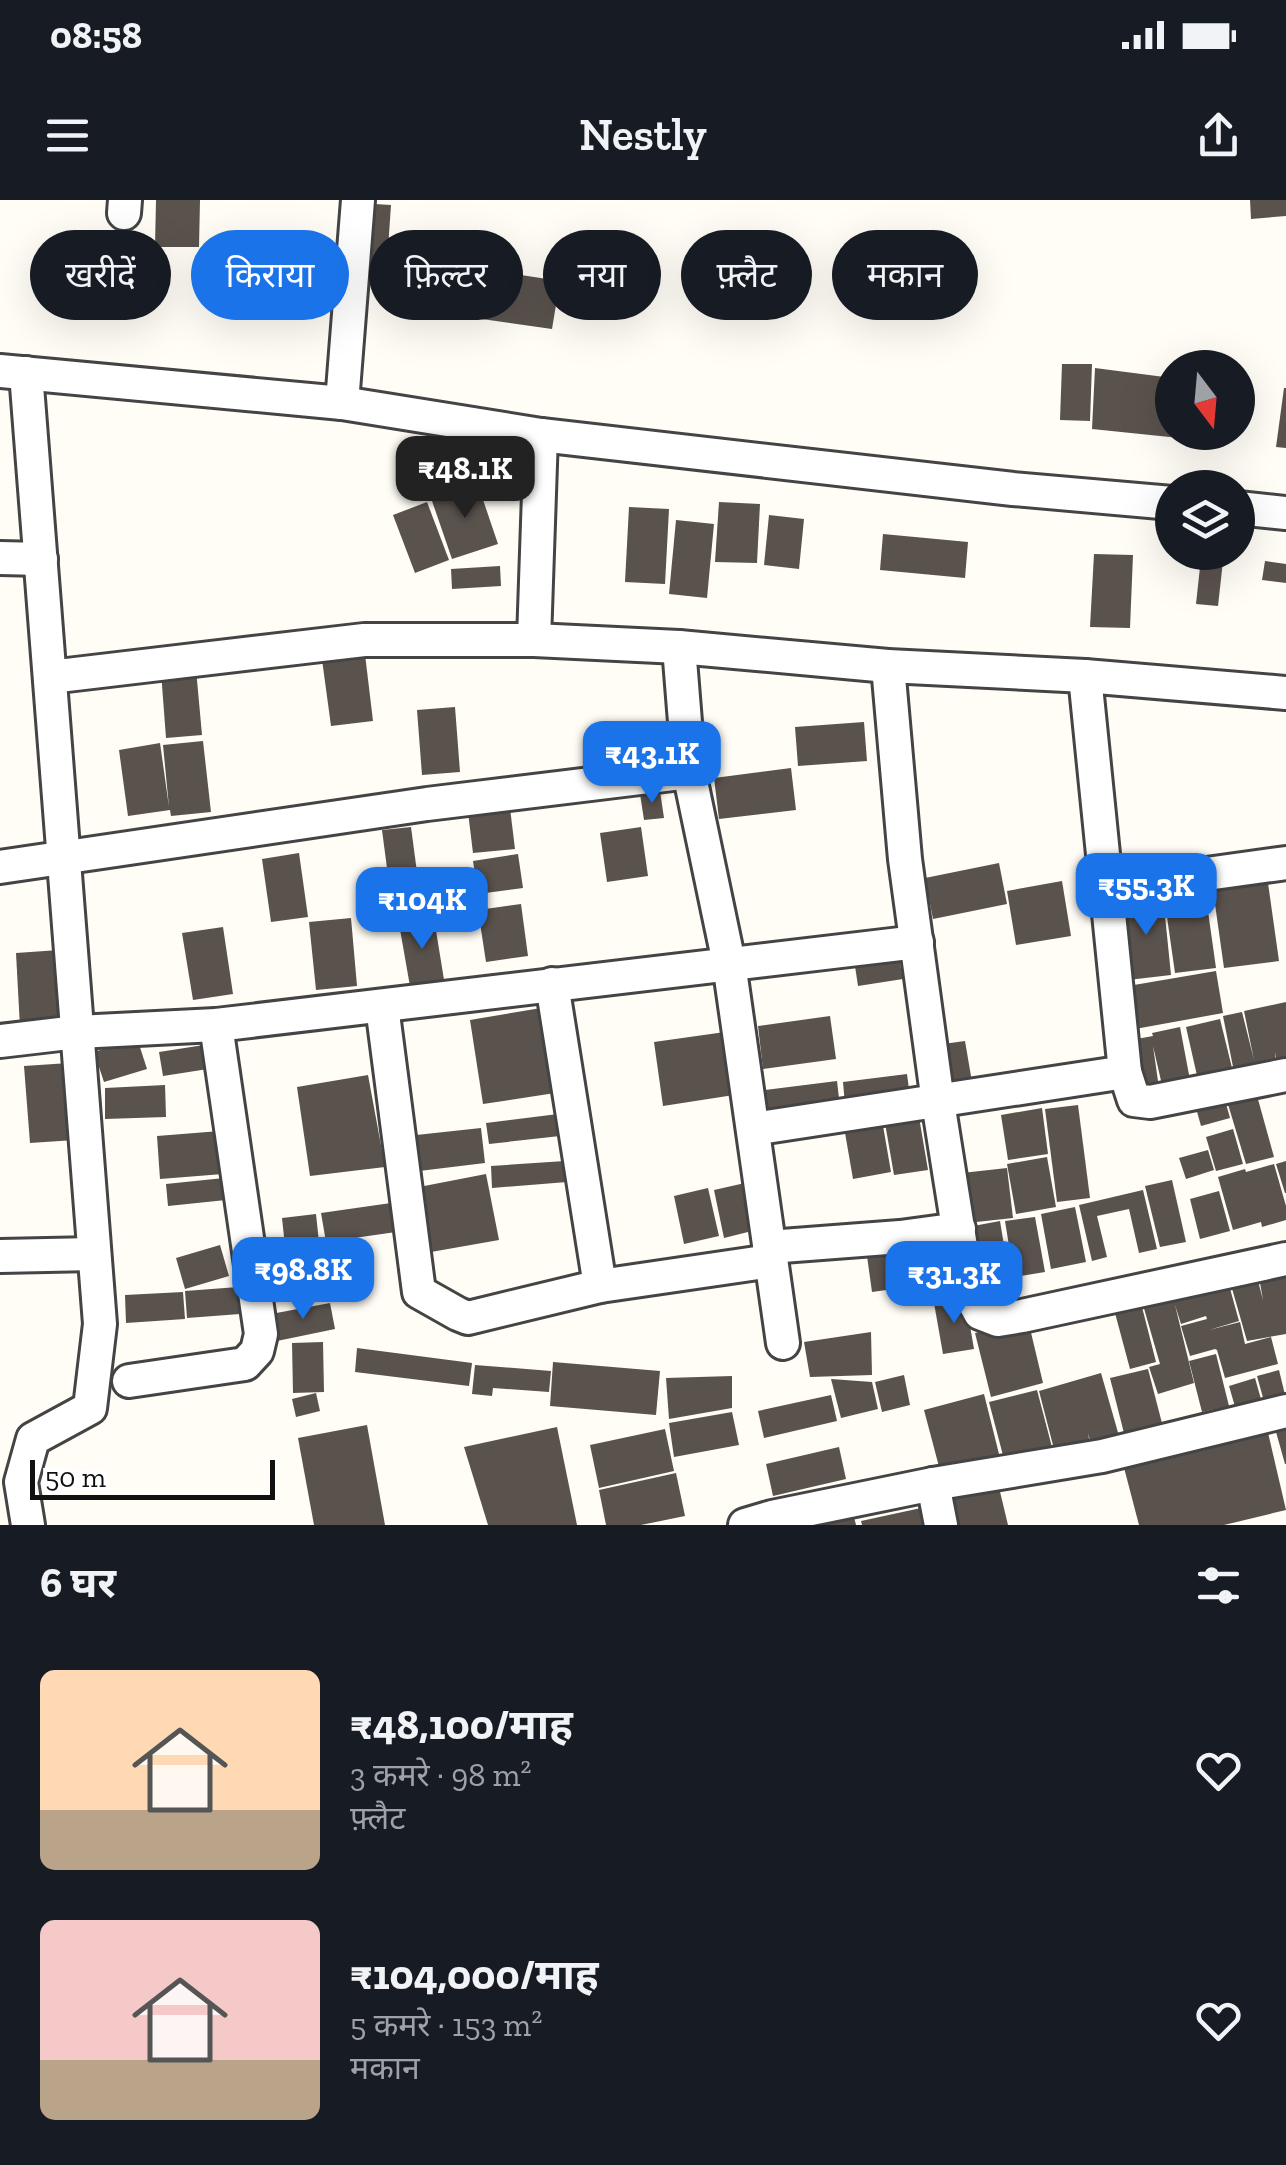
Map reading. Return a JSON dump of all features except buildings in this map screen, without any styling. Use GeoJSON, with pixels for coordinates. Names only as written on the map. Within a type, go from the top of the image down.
{"type":"FeatureCollection","features":[{"type":"Feature","properties":{"kind":"street"},"geometry":{"type":"LineString","coordinates":[[342,403],[358,200]]}},
{"type":"Feature","properties":{"kind":"street"},"geometry":{"type":"LineString","coordinates":[[28,1525],[21,1482],[33,1439],[90,1408],[100,1324],[40,560],[13,372],[342,403],[540,435],[1155,502]]}},
{"type":"Feature","properties":{"kind":"street"},"geometry":{"type":"LineString","coordinates":[[534,640],[540,435]]}},
{"type":"Feature","properties":{"kind":"street"},"geometry":{"type":"LineString","coordinates":[[1255,510],[1286,513]]}},
{"type":"Feature","properties":{"kind":"street"},"geometry":{"type":"LineString","coordinates":[[0,558],[40,560]]}},
{"type":"Feature","properties":{"kind":"street"},"geometry":{"type":"LineString","coordinates":[[50,677],[364,640],[534,640],[1286,693]]}},
{"type":"Feature","properties":{"kind":"street"},"geometry":{"type":"LineString","coordinates":[[680,648],[689,772],[729,963],[783,1343]]}},
{"type":"Feature","properties":{"kind":"street"},"geometry":{"type":"LineString","coordinates":[[888,666],[905,858],[938,1102],[968,1291],[980,1313],[998,1320],[1286,1260]]}},
{"type":"Feature","properties":{"kind":"street"},"geometry":{"type":"LineString","coordinates":[[1085,676],[1125,1072],[1134,1100],[1150,1102],[1286,1076]]}},
{"type":"Feature","properties":{"kind":"street"},"geometry":{"type":"LineString","coordinates":[[0,867],[427,804],[689,772]]}},
{"type":"Feature","properties":{"kind":"street"},"geometry":{"type":"LineString","coordinates":[[1106,888],[1286,864]]}},
{"type":"Feature","properties":{"kind":"street"},"geometry":{"type":"LineString","coordinates":[[0,1041],[77,1032],[216,1025],[916,942]]}},
{"type":"Feature","properties":{"kind":"street"},"geometry":{"type":"LineString","coordinates":[[552,984],[600,1286]]}},
{"type":"Feature","properties":{"kind":"street"},"geometry":{"type":"LineString","coordinates":[[382,1006],[420,1292],[468,1318],[600,1286],[770,1254],[959,1229]]}},
{"type":"Feature","properties":{"kind":"street"},"geometry":{"type":"LineString","coordinates":[[129,1381],[245,1364],[257,1351],[261,1334],[216,1025]]}},
{"type":"Feature","properties":{"kind":"street"},"geometry":{"type":"LineString","coordinates":[[753,1129],[1125,1072]]}},
{"type":"Feature","properties":{"kind":"street"},"geometry":{"type":"LineString","coordinates":[[0,1256],[94,1254]]}},
{"type":"Feature","properties":{"kind":"street"},"geometry":{"type":"LineString","coordinates":[[764,1522],[933,1484],[1102,1456],[1286,1411]]}},
{"type":"Feature","properties":{"kind":"street"},"geometry":{"type":"LineString","coordinates":[[933,1484],[941,1525]]}}]}
